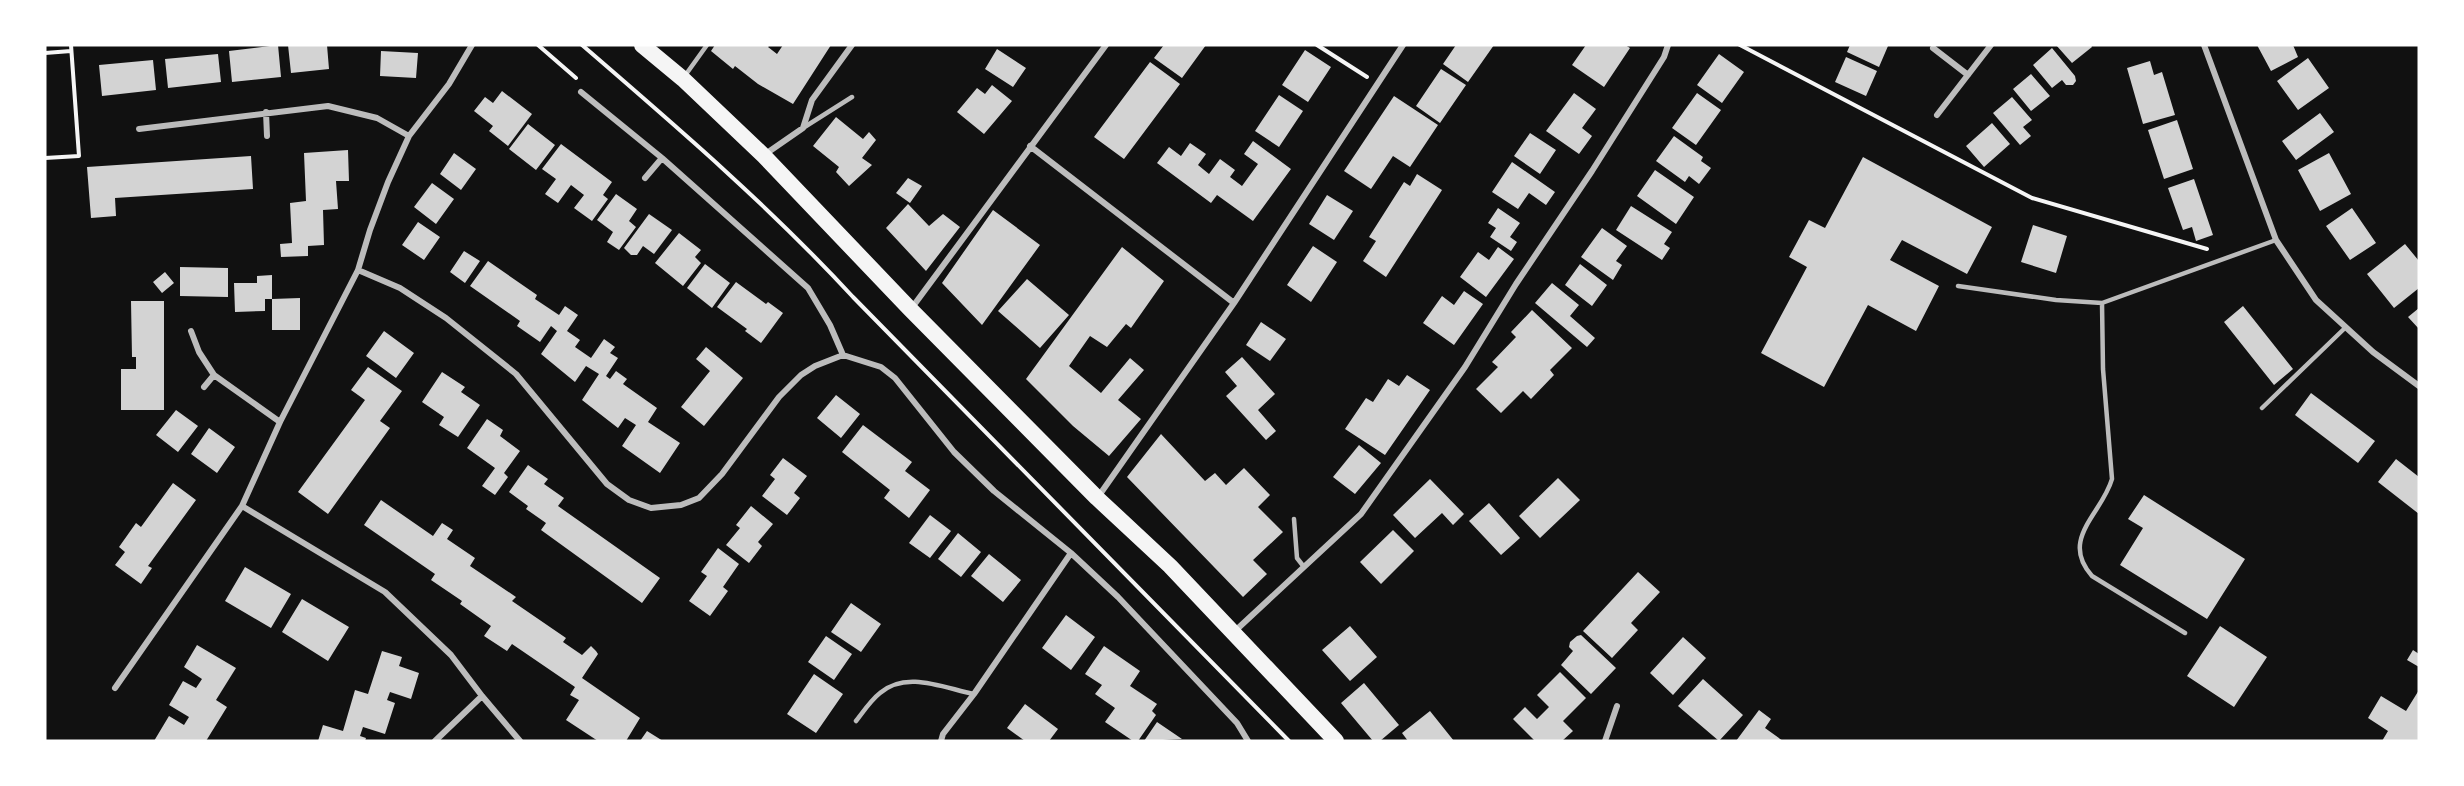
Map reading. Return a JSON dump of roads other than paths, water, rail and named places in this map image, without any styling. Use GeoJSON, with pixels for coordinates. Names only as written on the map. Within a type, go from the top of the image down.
{"type":"FeatureCollection","features":[{"type":"Feature","properties":{"kind":"highway"},"geometry":{"type":"LineString","coordinates":[[642,45],[764,156],[910,309],[1097,498],[1170,566],[1336,741]]}},
{"type":"Feature","properties":{"kind":"street"},"geometry":{"type":"LineString","coordinates":[[115,688],[242,506],[280,422],[358,270],[388,182],[409,136],[448,84],[472,45]]}},
{"type":"Feature","properties":{"kind":"street"},"geometry":{"type":"LineString","coordinates":[[764,156],[803,128],[812,100],[852,45]]}},
{"type":"Feature","properties":{"kind":"street"},"geometry":{"type":"LineString","coordinates":[[910,309],[1106,45]]}},
{"type":"Feature","properties":{"kind":"street"},"geometry":{"type":"LineString","coordinates":[[1097,498],[1234,303],[1403,45]]}},
{"type":"Feature","properties":{"kind":"street"},"geometry":{"type":"LineString","coordinates":[[1233,634],[1361,514],[1465,367],[1516,284],[1664,57],[1668,45]]}},
{"type":"Feature","properties":{"kind":"street"},"geometry":{"type":"LineString","coordinates":[[1937,115],[1991,45]]}},
{"type":"Feature","properties":{"kind":"street"},"geometry":{"type":"LineString","coordinates":[[2204,45],[2276,240],[2316,300],[2373,352],[2419,386]]}},
{"type":"Feature","properties":{"kind":"street"},"geometry":{"type":"LineString","coordinates":[[1933,48],[1968,75]]}},
{"type":"Feature","properties":{"kind":"street"},"geometry":{"type":"LineString","coordinates":[[581,92],[662,158],[807,288],[830,325],[843,355]]}},
{"type":"Feature","properties":{"kind":"street"},"geometry":{"type":"LineString","coordinates":[[139,129],[327,106],[376,118],[409,136]]}},
{"type":"Feature","properties":{"kind":"street"},"geometry":{"type":"LineString","coordinates":[[266,112],[267,135]]}},
{"type":"Feature","properties":{"kind":"street"},"geometry":{"type":"LineString","coordinates":[[1030,146],[1234,303]]}},
{"type":"Feature","properties":{"kind":"street"},"geometry":{"type":"LineString","coordinates":[[645,178],[662,158]]}},
{"type":"Feature","properties":{"kind":"street"},"geometry":{"type":"LineString","coordinates":[[358,270],[400,288],[446,318],[507,367],[530,391],[607,484],[629,501],[651,508],[681,505],[699,498],[722,474],[786,390],[801,375],[815,366],[843,355],[881,367],[895,378],[954,452],[994,491],[1071,553],[1118,597],[1237,723],[1248,741]]}},
{"type":"Feature","properties":{"kind":"street"},"geometry":{"type":"LineString","coordinates":[[191,331],[199,352],[214,375],[280,422]]}},
{"type":"Feature","properties":{"kind":"street"},"geometry":{"type":"LineString","coordinates":[[204,387],[214,375]]}},
{"type":"Feature","properties":{"kind":"street"},"geometry":{"type":"LineString","coordinates":[[242,506],[385,592],[415,618],[451,655],[520,741]]}},
{"type":"Feature","properties":{"kind":"street"},"geometry":{"type":"LineString","coordinates":[[941,741],[943,734],[974,694],[1071,553]]}},
{"type":"Feature","properties":{"kind":"street"},"geometry":{"type":"LineString","coordinates":[[435,741],[482,696]]}},
{"type":"Feature","properties":{"kind":"street"},"geometry":{"type":"LineString","coordinates":[[1605,741],[1617,706]]}},
{"type":"Feature","properties":{"kind":"lane"},"geometry":{"type":"LineString","coordinates":[[683,80],[707,45]]}},
{"type":"Feature","properties":{"kind":"lane"},"geometry":{"type":"LineString","coordinates":[[803,128],[852,97]]}},
{"type":"Feature","properties":{"kind":"lane"},"geometry":{"type":"LineString","coordinates":[[1958,285],[2056,300],[2102,303],[2276,240]]}},
{"type":"Feature","properties":{"kind":"lane"},"geometry":{"type":"LineString","coordinates":[[2102,303],[2103,369],[2112,479],[2109,491],[2083,530],[2079,543],[2080,555],[2084,568],[2092,576],[2185,633]]}},
{"type":"Feature","properties":{"kind":"lane"},"geometry":{"type":"LineString","coordinates":[[2262,408],[2346,327]]}},
{"type":"Feature","properties":{"kind":"lane"},"geometry":{"type":"LineString","coordinates":[[1294,519],[1297,558],[1304,567]]}},
{"type":"Feature","properties":{"kind":"lane"},"geometry":{"type":"LineString","coordinates":[[856,722],[879,693],[894,684],[910,680],[974,694]]}}]}
